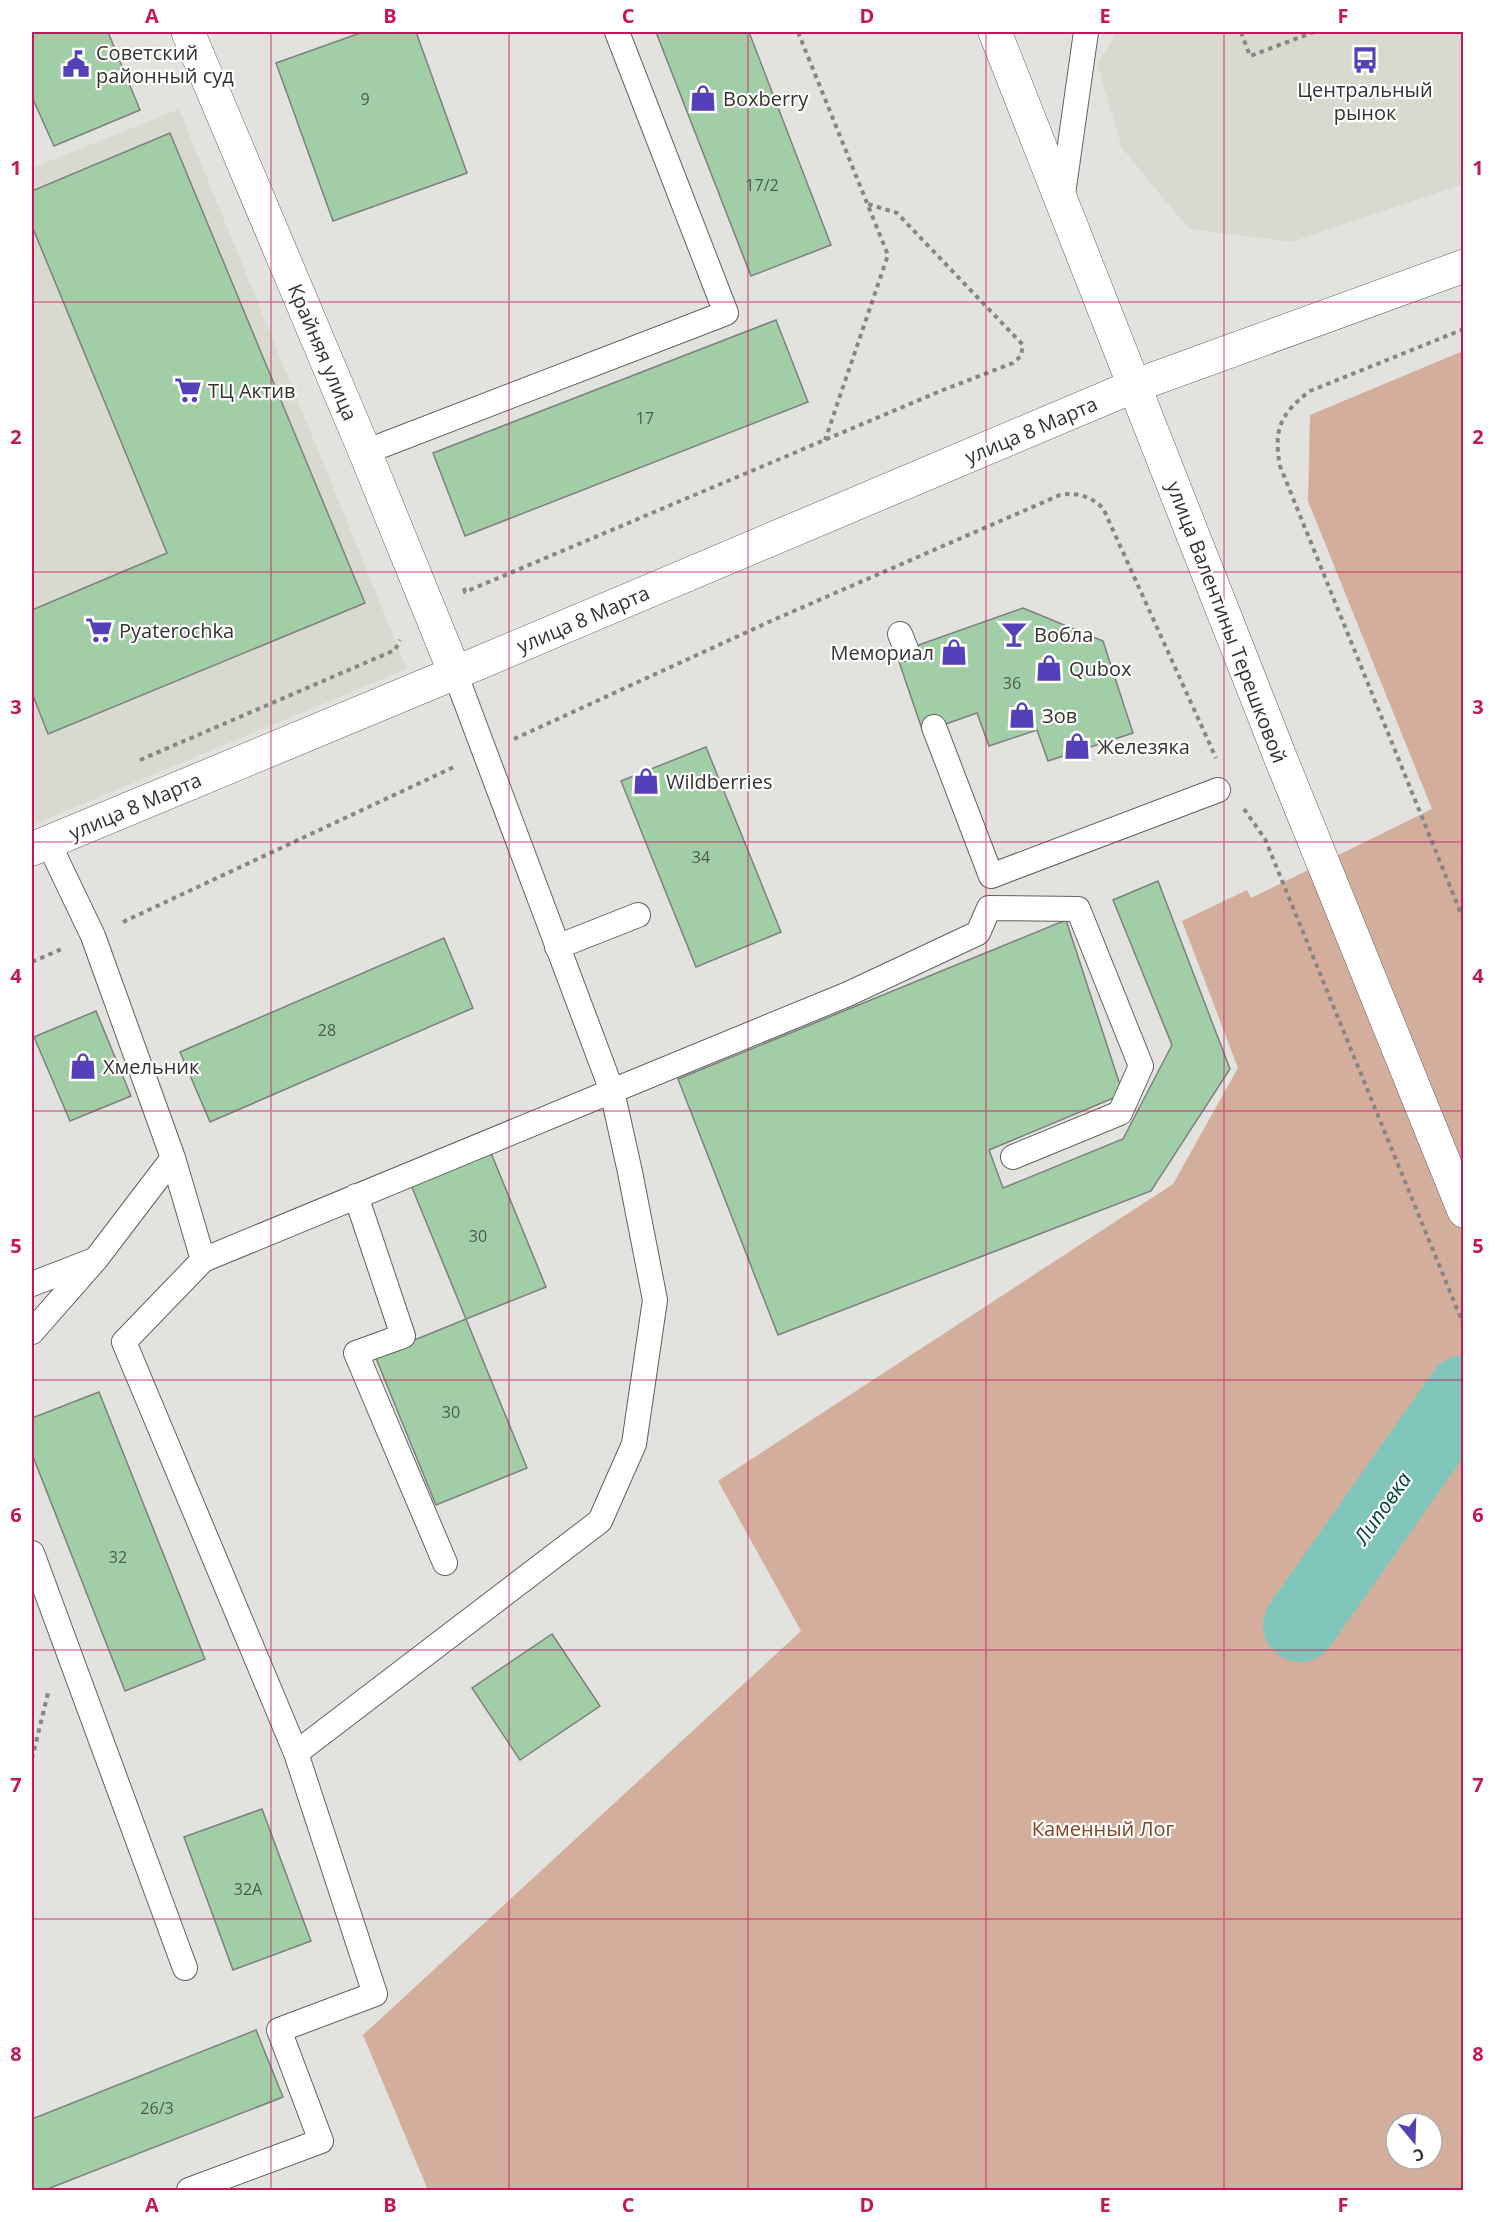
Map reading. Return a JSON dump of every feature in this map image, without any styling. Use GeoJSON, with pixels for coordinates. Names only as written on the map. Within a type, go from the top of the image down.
{"type":"FeatureCollection","features":[{"type":"Feature","properties":{"kind":"street","name":"Крайняя улица"},"geometry":{"type":"LineString","coordinates":[[188,32],[365,452],[455,673]]}},
{"type":"Feature","properties":{"kind":"street","name":"улица Валентины Терешковой"},"geometry":{"type":"LineString","coordinates":[[995,32],[1307,822],[1464,1211]]}},
{"type":"Feature","properties":{"kind":"street","name":"улица 8 Марта"},"geometry":{"type":"LineString","coordinates":[[40,845],[455,673],[1134,386],[1464,266]]}},
{"type":"Feature","properties":{"kind":"lane"},"geometry":{"type":"LineString","coordinates":[[365,452],[726,313],[617,32]]}},
{"type":"Feature","properties":{"kind":"lane"},"geometry":{"type":"LineString","coordinates":[[1062,201],[1086,32]]}},
{"type":"Feature","properties":{"kind":"lane"},"geometry":{"type":"LineString","coordinates":[[296,1753],[600,1521],[634,1444],[656,1300],[612,1091],[455,673]]}},
{"type":"Feature","properties":{"kind":"lane"},"geometry":{"type":"LineString","coordinates":[[934,728],[991,876],[1218,790]]}},
{"type":"Feature","properties":{"kind":"lane"},"geometry":{"type":"LineString","coordinates":[[40,845],[93,936],[173,1158],[203,1260]]}},
{"type":"Feature","properties":{"kind":"lane"},"geometry":{"type":"LineString","coordinates":[[189,2190],[321,2142],[279,2030],[375,1994],[296,1753],[124,1342],[203,1260],[848,994],[978,933],[989,908],[1078,909],[1141,1066],[1120,1113],[1013,1157]]}},
{"type":"Feature","properties":{"kind":"lane"},"geometry":{"type":"LineString","coordinates":[[557,947],[638,915]]}},
{"type":"Feature","properties":{"kind":"lane"},"geometry":{"type":"LineString","coordinates":[[32,1332],[96,1259],[173,1158]]}},
{"type":"Feature","properties":{"kind":"lane"},"geometry":{"type":"LineString","coordinates":[[356,1196],[403,1336],[356,1353],[445,1563]]}},
{"type":"Feature","properties":{"kind":"lane"},"geometry":{"type":"LineString","coordinates":[[32,1284],[96,1259]]}},
{"type":"Feature","properties":{"kind":"lane"},"geometry":{"type":"LineString","coordinates":[[32,1553],[185,1968]]}},
{"type":"Feature","properties":{"kind":"path"},"geometry":{"type":"LineString","coordinates":[[798,32],[888,255],[825,440]]}},
{"type":"Feature","properties":{"kind":"path"},"geometry":{"type":"LineString","coordinates":[[1241,32],[1250,56],[1314,32]]}},
{"type":"Feature","properties":{"kind":"path"},"geometry":{"type":"LineString","coordinates":[[465,592],[943,390],[1013,363],[1021,356],[1023,345],[897,213],[867,204]]}},
{"type":"Feature","properties":{"kind":"path"},"geometry":{"type":"LineString","coordinates":[[1464,329],[1310,391],[1291,406],[1280,427],[1276,446],[1280,466],[1464,921]]}},
{"type":"Feature","properties":{"kind":"path"},"geometry":{"type":"LineString","coordinates":[[32,962],[93,936],[486,751],[771,621],[1060,495],[1072,493],[1094,500],[1102,508],[1219,764]]}},
{"type":"Feature","properties":{"kind":"path"},"geometry":{"type":"LineString","coordinates":[[132,763],[395,650],[404,632]]}},
{"type":"Feature","properties":{"kind":"path"},"geometry":{"type":"LineString","coordinates":[[1241,803],[1265,839],[1464,1326]]}},
{"type":"Feature","properties":{"kind":"shaded area"},"geometry":{"type":"Polygon","coordinates":[[[1117,32],[1463,32],[1463,184],[1292,242],[1189,229],[1122,148],[1097,64],[1117,32]]]}},
{"type":"Feature","properties":{"kind":"shaded area","name":"ТЦ Актив"},"geometry":{"type":"Polygon","coordinates":[[[179,109],[407,669],[32,825],[32,168],[179,109]]]}},
{"type":"Feature","properties":{"kind":"green space","name":"Каменный Лог"},"geometry":{"type":"Polygon","coordinates":[[[1463,351],[1463,2190],[428,2190],[363,2035],[801,1631],[718,1481],[1173,1184],[1238,1068],[1182,921],[1247,890],[1251,898],[1432,809],[1308,501],[1310,415],[1463,351]]]}},
{"type":"Feature","properties":{"kind":"building","name":"Советский районный суд"},"geometry":{"type":"Polygon","coordinates":[[[32,32],[108,32],[140,110],[54,146],[32,97],[32,32]]]}},
{"type":"Feature","properties":{"kind":"building"},"geometry":{"type":"Polygon","coordinates":[[[363,32],[416,32],[467,173],[333,221],[276,63],[363,32]]]}},
{"type":"Feature","properties":{"kind":"building"},"geometry":{"type":"Polygon","coordinates":[[[656,32],[749,32],[831,245],[751,276],[656,32]]]}},
{"type":"Feature","properties":{"kind":"building","name":"ТЦ Актив"},"geometry":{"type":"Polygon","coordinates":[[[170,133],[365,603],[48,734],[32,693],[32,610],[167,553],[32,226],[32,191],[170,133]]]}},
{"type":"Feature","properties":{"kind":"building"},"geometry":{"type":"Polygon","coordinates":[[[776,320],[808,402],[465,536],[433,453],[776,320]]]}},
{"type":"Feature","properties":{"kind":"building"},"geometry":{"type":"Polygon","coordinates":[[[1023,608],[1103,641],[1133,733],[1048,761],[1037,730],[989,746],[977,713],[923,732],[896,653],[1023,608]]]}},
{"type":"Feature","properties":{"kind":"building"},"geometry":{"type":"Polygon","coordinates":[[[706,747],[781,932],[696,967],[621,781],[706,747]]]}},
{"type":"Feature","properties":{"kind":"building"},"geometry":{"type":"Polygon","coordinates":[[[1158,881],[1230,1069],[1151,1191],[778,1335],[678,1079],[1066,920],[1123,1094],[989,1150],[1003,1188],[1123,1139],[1172,1045],[1113,900],[1158,881]]]}},
{"type":"Feature","properties":{"kind":"building"},"geometry":{"type":"Polygon","coordinates":[[[444,938],[473,1008],[210,1122],[180,1052],[444,938]]]}},
{"type":"Feature","properties":{"kind":"building","name":"Хмельник"},"geometry":{"type":"Polygon","coordinates":[[[96,1011],[131,1096],[70,1121],[34,1037],[96,1011]]]}},
{"type":"Feature","properties":{"kind":"building"},"geometry":{"type":"Polygon","coordinates":[[[491,1153],[546,1287],[466,1319],[411,1185],[491,1153]]]}},
{"type":"Feature","properties":{"kind":"building"},"geometry":{"type":"Polygon","coordinates":[[[466,1319],[527,1468],[436,1505],[375,1356],[466,1319]]]}},
{"type":"Feature","properties":{"kind":"building"},"geometry":{"type":"Polygon","coordinates":[[[99,1392],[205,1659],[125,1691],[32,1454],[32,1418],[99,1392]]]}},
{"type":"Feature","properties":{"kind":"building"},"geometry":{"type":"Polygon","coordinates":[[[552,1634],[600,1706],[520,1760],[472,1688],[552,1634]]]}},
{"type":"Feature","properties":{"kind":"building"},"geometry":{"type":"Polygon","coordinates":[[[262,1809],[311,1941],[233,1970],[184,1837],[262,1809]]]}},
{"type":"Feature","properties":{"kind":"building"},"geometry":{"type":"Polygon","coordinates":[[[256,2030],[283,2097],[45,2190],[32,2190],[32,2119],[256,2030]]]}},
{"type":"Feature","properties":{"kind":"waterway","name":"Липовка"},"geometry":{"type":"LineString","coordinates":[[1300,1625],[1464,1392]]}},
{"type":"Feature","properties":{"kind":"place","name":"Центральный рынок"},"geometry":{"type":"Point","coordinates":[1365,60]}},
{"type":"Feature","properties":{"kind":"place","name":"Советский районный суд"},"geometry":{"type":"Point","coordinates":[76,64]}},
{"type":"Feature","properties":{"kind":"place","name":"Boxberry"},"geometry":{"type":"Point","coordinates":[703,98]}},
{"type":"Feature","properties":{"kind":"place","name":"ТЦ Актив"},"geometry":{"type":"Point","coordinates":[188,390]}},
{"type":"Feature","properties":{"kind":"place","name":"Pyaterochka"},"geometry":{"type":"Point","coordinates":[99,630]}},
{"type":"Feature","properties":{"kind":"place","name":"Вобла"},"geometry":{"type":"Point","coordinates":[1014,634]}},
{"type":"Feature","properties":{"kind":"place","name":"Мемориал"},"geometry":{"type":"Point","coordinates":[954,652]}},
{"type":"Feature","properties":{"kind":"place","name":"Qubox"},"geometry":{"type":"Point","coordinates":[1049,668]}},
{"type":"Feature","properties":{"kind":"place","name":"Зов"},"geometry":{"type":"Point","coordinates":[1022,715]}},
{"type":"Feature","properties":{"kind":"place","name":"Железяка"},"geometry":{"type":"Point","coordinates":[1077,746]}},
{"type":"Feature","properties":{"kind":"place","name":"Wildberries"},"geometry":{"type":"Point","coordinates":[646,781]}},
{"type":"Feature","properties":{"kind":"place","name":"Хмельник"},"geometry":{"type":"Point","coordinates":[83,1066]}}]}
